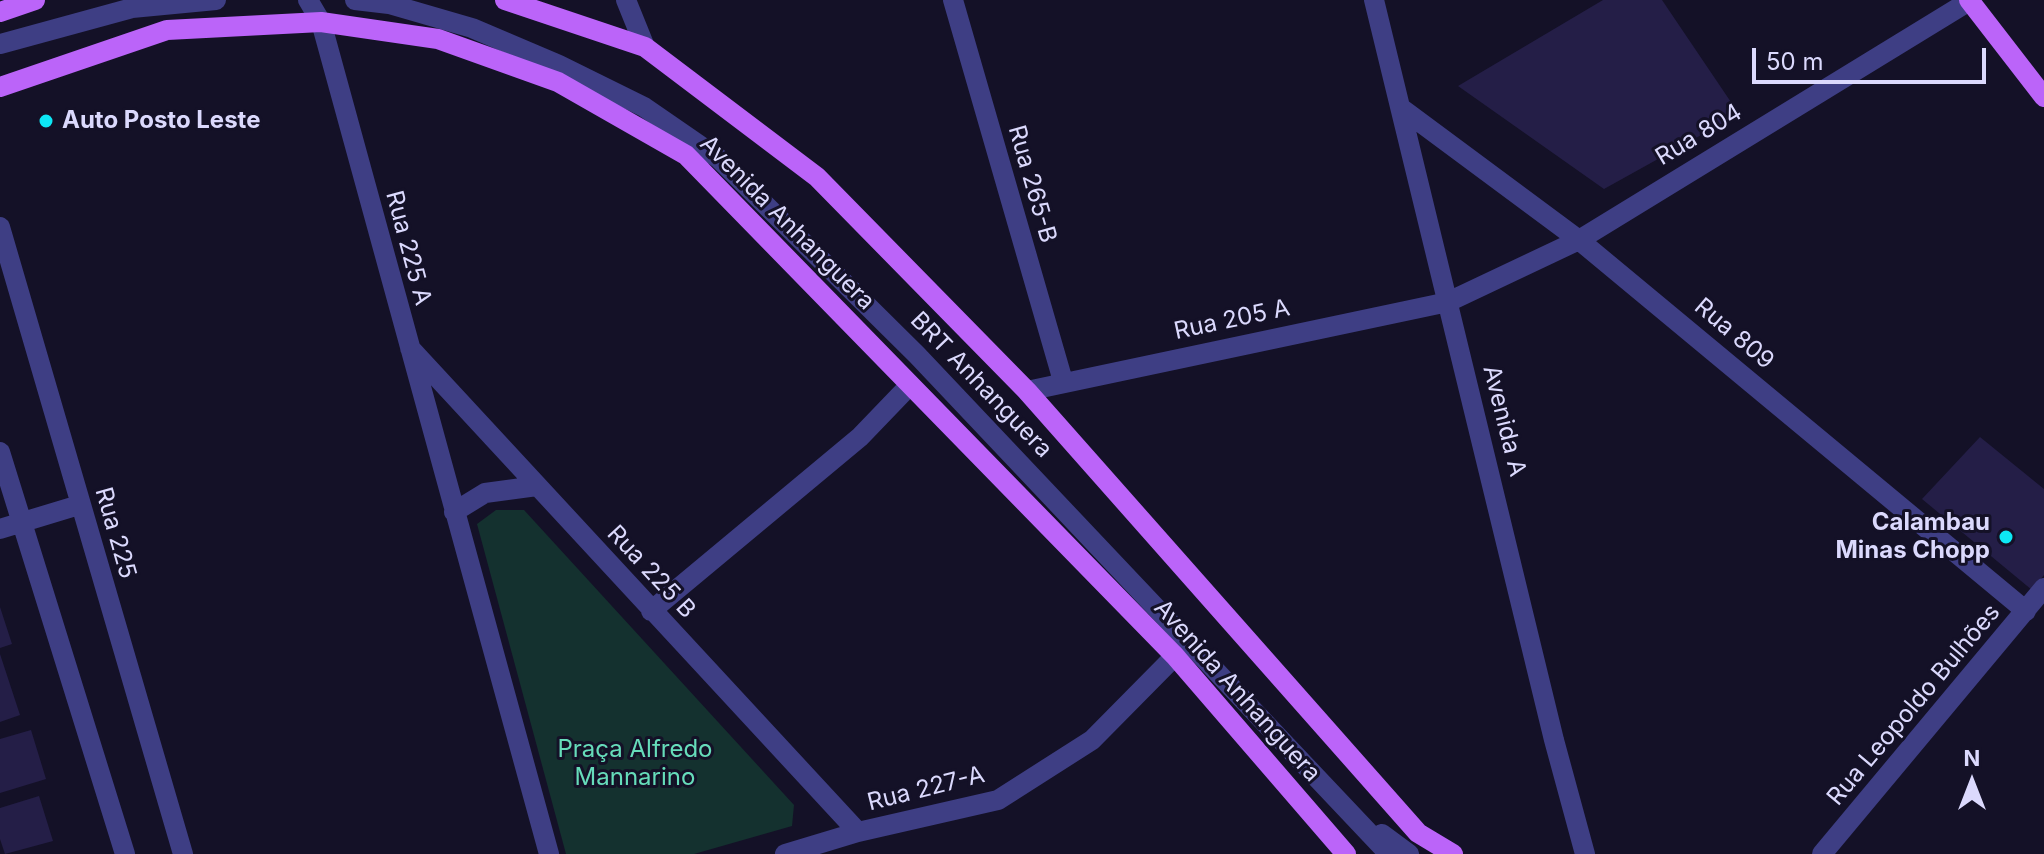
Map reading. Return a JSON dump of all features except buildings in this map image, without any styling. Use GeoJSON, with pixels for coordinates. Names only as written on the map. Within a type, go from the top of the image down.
{"type":"FeatureCollection","features":[{"type":"Feature","properties":{"kind":"main road"},"geometry":{"type":"LineString","coordinates":[[0,12],[35,0]]}},
{"type":"Feature","properties":{"kind":"main road","name":"Avenida Anhanguera"},"geometry":{"type":"LineString","coordinates":[[505,0],[645,47],[817,177],[1027,391],[1418,833],[1453,854]]}},
{"type":"Feature","properties":{"kind":"main road"},"geometry":{"type":"LineString","coordinates":[[1970,0],[2044,97]]}},
{"type":"Feature","properties":{"kind":"main road","name":"Avenida Anhanguera"},"geometry":{"type":"LineString","coordinates":[[0,87],[167,30],[321,22],[438,39],[543,77],[686,155],[1175,656],[1346,854]]}},
{"type":"Feature","properties":{"kind":"street"},"geometry":{"type":"LineString","coordinates":[[0,44],[132,8],[216,0]]}},
{"type":"Feature","properties":{"kind":"street","name":"Rua 225 A"},"geometry":{"type":"LineString","coordinates":[[308,0],[321,22],[549,854]]}},
{"type":"Feature","properties":{"kind":"street","name":"BRT Anhanguera"},"geometry":{"type":"LineString","coordinates":[[355,0],[389,4],[472,28],[559,65],[644,107],[718,158],[917,355],[1389,854]]}},
{"type":"Feature","properties":{"kind":"street"},"geometry":{"type":"LineString","coordinates":[[626,0],[645,47]]}},
{"type":"Feature","properties":{"kind":"street","name":"Rua 265-B"},"geometry":{"type":"LineString","coordinates":[[953,0],[1063,381]]}},
{"type":"Feature","properties":{"kind":"street","name":"Avenida A"},"geometry":{"type":"LineString","coordinates":[[1374,0],[1554,740],[1585,854]]}},
{"type":"Feature","properties":{"kind":"street","name":"Rua 804"},"geometry":{"type":"LineString","coordinates":[[1448,302],[1579,240],[1970,0]]}},
{"type":"Feature","properties":{"kind":"street","name":"Rua 809"},"geometry":{"type":"LineString","coordinates":[[1401,108],[1579,240],[2026,611]]}},
{"type":"Feature","properties":{"kind":"street","name":"Rua 225"},"geometry":{"type":"LineString","coordinates":[[0,227],[183,854]]}},
{"type":"Feature","properties":{"kind":"street","name":"Rua 205 A"},"geometry":{"type":"LineString","coordinates":[[1027,391],[1448,302]]}},
{"type":"Feature","properties":{"kind":"street","name":"Rua 225 B"},"geometry":{"type":"LineString","coordinates":[[407,344],[858,832]]}},
{"type":"Feature","properties":{"kind":"street"},"geometry":{"type":"LineString","coordinates":[[651,611],[860,437],[910,385]]}},
{"type":"Feature","properties":{"kind":"street"},"geometry":{"type":"LineString","coordinates":[[0,452],[125,854]]}},
{"type":"Feature","properties":{"kind":"street"},"geometry":{"type":"LineString","coordinates":[[454,512],[485,493],[537,486]]}},
{"type":"Feature","properties":{"kind":"street"},"geometry":{"type":"LineString","coordinates":[[0,529],[79,505]]}},
{"type":"Feature","properties":{"kind":"street","name":"Rua Leopoldo Bulhões"},"geometry":{"type":"LineString","coordinates":[[1822,854],[2044,588]]}},
{"type":"Feature","properties":{"kind":"street","name":"Rua 227-A"},"geometry":{"type":"LineString","coordinates":[[785,854],[858,832],[998,800],[1092,740],[1175,656]]}},
{"type":"Feature","properties":{"kind":"street","name":"BRT Anhanguera"},"geometry":{"type":"LineString","coordinates":[[1343,805],[1409,854]]}},
{"type":"Feature","properties":{"kind":"green space","name":"Praça Alfredo Mannarino"},"geometry":{"type":"Polygon","coordinates":[[[496,510],[524,510],[794,805],[792,826],[694,854],[566,854],[477,524],[496,510]]]}},
{"type":"Feature","properties":{"kind":"place","name":"Auto Posto Leste"},"geometry":{"type":"Point","coordinates":[46,121]}},
{"type":"Feature","properties":{"kind":"place","name":"Calambau Minas Chopp"},"geometry":{"type":"Point","coordinates":[2006,537]}}]}
